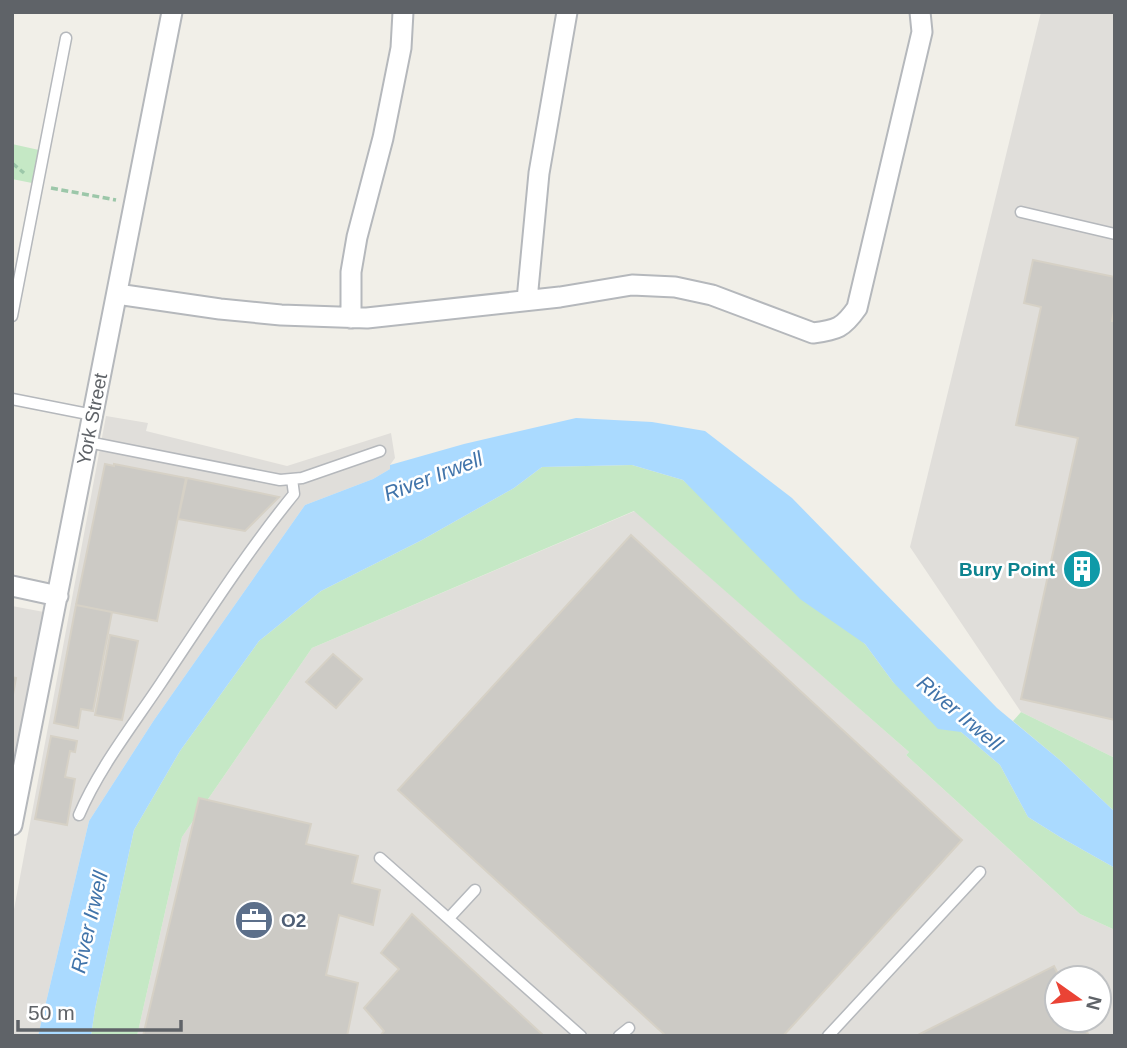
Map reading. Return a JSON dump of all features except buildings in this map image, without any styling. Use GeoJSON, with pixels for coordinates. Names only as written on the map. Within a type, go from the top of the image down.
{"type":"FeatureCollection","features":[{"type":"Feature","properties":{"kind":"street","name":"York Street"},"geometry":{"type":"LineString","coordinates":[[12,825],[17,771],[58,596],[172,12]]}},
{"type":"Feature","properties":{"kind":"street"},"geometry":{"type":"LineString","coordinates":[[351,318],[353,260],[386,125],[401,48],[403,12]]}},
{"type":"Feature","properties":{"kind":"street"},"geometry":{"type":"LineString","coordinates":[[527,300],[539,173],[567,12]]}},
{"type":"Feature","properties":{"kind":"street"},"geometry":{"type":"LineString","coordinates":[[117,294],[281,315],[367,318],[632,285],[676,287],[712,295],[813,333],[831,330],[846,324],[857,308],[922,32],[920,12]]}},
{"type":"Feature","properties":{"kind":"street"},"geometry":{"type":"LineString","coordinates":[[12,586],[58,596]]}},
{"type":"Feature","properties":{"kind":"lane"},"geometry":{"type":"LineString","coordinates":[[12,316],[66,38]]}},
{"type":"Feature","properties":{"kind":"lane"},"geometry":{"type":"LineString","coordinates":[[1021,212],[1115,234]]}},
{"type":"Feature","properties":{"kind":"lane"},"geometry":{"type":"LineString","coordinates":[[12,399],[93,415]]}},
{"type":"Feature","properties":{"kind":"lane"},"geometry":{"type":"LineString","coordinates":[[88,442],[280,480],[302,478],[380,451]]}},
{"type":"Feature","properties":{"kind":"lane"},"geometry":{"type":"LineString","coordinates":[[79,815],[88,794],[130,729],[260,535],[294,494],[292,479]]}},
{"type":"Feature","properties":{"kind":"lane"},"geometry":{"type":"LineString","coordinates":[[380,858],[581,1036]]}},
{"type":"Feature","properties":{"kind":"lane"},"geometry":{"type":"LineString","coordinates":[[828,1036],[980,872]]}},
{"type":"Feature","properties":{"kind":"lane"},"geometry":{"type":"LineString","coordinates":[[449,918],[475,890]]}},
{"type":"Feature","properties":{"kind":"lane"},"geometry":{"type":"LineString","coordinates":[[619,1036],[629,1028]]}},
{"type":"Feature","properties":{"kind":"path"},"geometry":{"type":"LineString","coordinates":[[12,163],[38,186],[134,203]]}},
{"type":"Feature","properties":{"kind":"shaded area"},"geometry":{"type":"Polygon","coordinates":[[[1041,12],[1115,12],[1115,758],[1021,712],[910,547],[1041,12]]]}},
{"type":"Feature","properties":{"kind":"shaded area"},"geometry":{"type":"Polygon","coordinates":[[[106,416],[148,423],[146,431],[287,466],[391,433],[395,458],[390,469],[373,479],[305,505],[154,720],[89,821],[38,1036],[12,1036],[12,920],[106,416]]]}},
{"type":"Feature","properties":{"kind":"shaded area"},"geometry":{"type":"Polygon","coordinates":[[[635,511],[909,752],[906,755],[1080,914],[1115,930],[1115,1036],[137,1036],[182,837],[312,648],[635,511]]]}},
{"type":"Feature","properties":{"kind":"shaded area"},"geometry":{"type":"Polygon","coordinates":[[[12,606],[44,612],[13,767],[12,767],[12,606]]]}},
{"type":"Feature","properties":{"kind":"green space"},"geometry":{"type":"Polygon","coordinates":[[[12,144],[39,150],[32,183],[12,179],[12,144]]]}},
{"type":"Feature","properties":{"kind":"green space"},"geometry":{"type":"Polygon","coordinates":[[[632,465],[683,480],[865,644],[893,682],[961,732],[1000,765],[1028,817],[1115,868],[1115,930],[1080,914],[906,755],[909,752],[634,511],[312,648],[182,837],[137,1036],[91,1036],[134,830],[180,751],[259,641],[321,591],[422,540],[514,488],[542,467],[632,465]]]}},
{"type":"Feature","properties":{"kind":"green space"},"geometry":{"type":"Polygon","coordinates":[[[1021,712],[1115,758],[1115,812],[1061,761],[1013,721],[1021,712]]]}},
{"type":"Feature","properties":{"kind":"water","name":"River Irwell"},"geometry":{"type":"Polygon","coordinates":[[[576,418],[652,422],[705,431],[792,498],[997,708],[1061,761],[1115,812],[1115,868],[1028,817],[1000,765],[961,732],[938,729],[893,682],[865,644],[800,599],[683,480],[632,465],[542,467],[514,488],[422,540],[321,591],[259,641],[180,751],[134,830],[91,1036],[38,1036],[89,821],[154,720],[305,505],[373,479],[390,469],[390,465],[464,444],[576,418]]]}},
{"type":"Feature","properties":{"kind":"place","name":"Bury Point"},"geometry":{"type":"Point","coordinates":[1082,569]}},
{"type":"Feature","properties":{"kind":"place","name":"O2"},"geometry":{"type":"Point","coordinates":[254,920]}}]}
